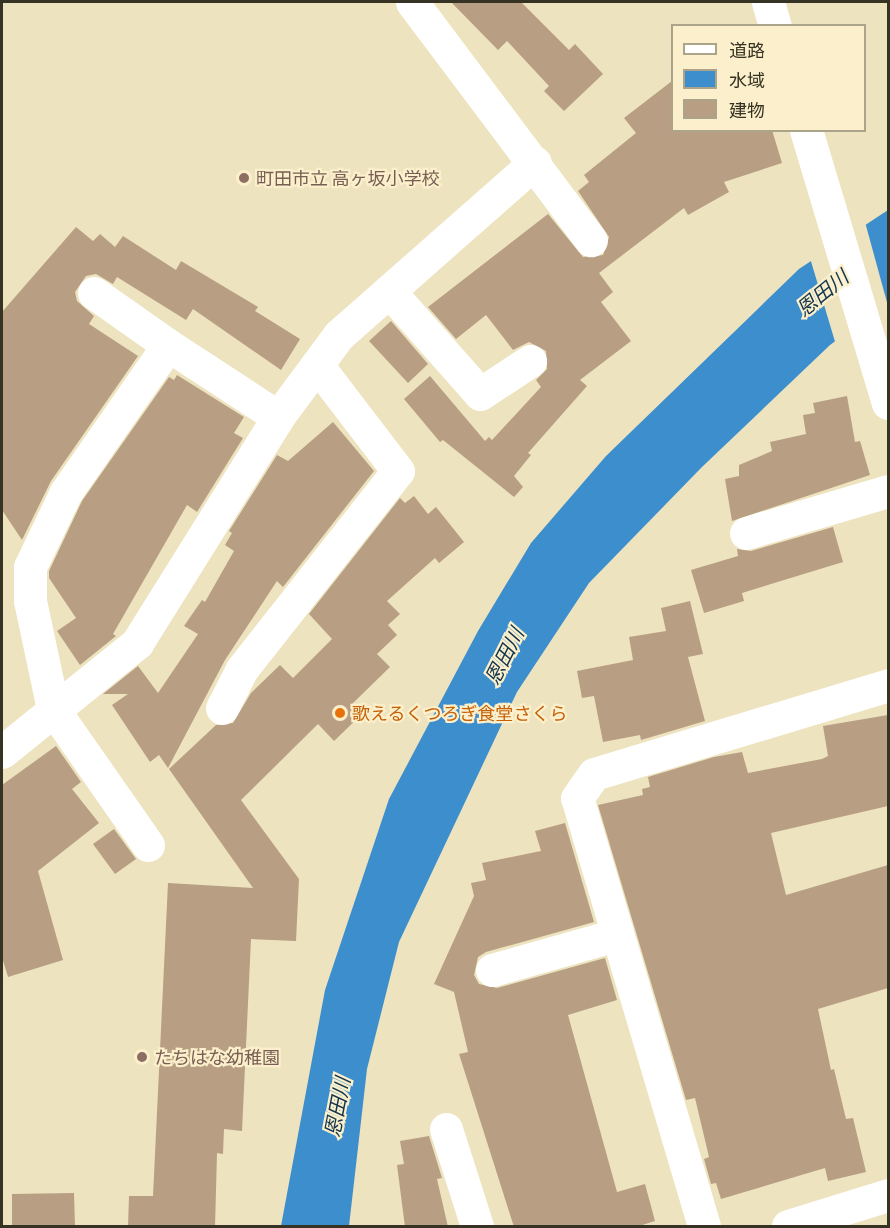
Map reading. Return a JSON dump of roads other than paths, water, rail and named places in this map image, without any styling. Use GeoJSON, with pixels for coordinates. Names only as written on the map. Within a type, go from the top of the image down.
{"type":"FeatureCollection","features":[{"type":"Feature","properties":{"kind":"street"},"geometry":{"type":"LineString","coordinates":[[412,2],[535,162],[591,240]]}},
{"type":"Feature","properties":{"kind":"street"},"geometry":{"type":"LineString","coordinates":[[807,132],[888,404]]}},
{"type":"Feature","properties":{"kind":"street"},"geometry":{"type":"LineString","coordinates":[[2,752],[137,643],[278,417],[339,335],[535,162]]}},
{"type":"Feature","properties":{"kind":"street"},"geometry":{"type":"LineString","coordinates":[[389,291],[480,394],[530,361]]}},
{"type":"Feature","properties":{"kind":"street"},"geometry":{"type":"LineString","coordinates":[[94,294],[278,417]]}},
{"type":"Feature","properties":{"kind":"street"},"geometry":{"type":"LineString","coordinates":[[148,845],[53,709],[30,601],[30,567],[66,492],[168,345]]}},
{"type":"Feature","properties":{"kind":"street"},"geometry":{"type":"LineString","coordinates":[[222,708],[242,669],[398,471],[317,365]]}},
{"type":"Feature","properties":{"kind":"street"},"geometry":{"type":"LineString","coordinates":[[746,533],[888,491]]}},
{"type":"Feature","properties":{"kind":"street"},"geometry":{"type":"LineString","coordinates":[[704,1227],[577,798],[594,774],[888,685]]}},
{"type":"Feature","properties":{"kind":"street"},"geometry":{"type":"LineString","coordinates":[[492,970],[616,935]]}},
{"type":"Feature","properties":{"kind":"street"},"geometry":{"type":"LineString","coordinates":[[446,1129],[477,1227]]}},
{"type":"Feature","properties":{"kind":"street"},"geometry":{"type":"LineString","coordinates":[[788,1227],[888,1196]]}},
{"type":"Feature","properties":{"kind":"water","name":"恩田川"},"geometry":{"type":"Polygon","coordinates":[[[888,210],[888,302],[830,345],[702,467],[589,583],[517,692],[399,942],[367,1069],[349,1226],[281,1226],[325,990],[389,799],[478,631],[531,543],[606,456],[799,269],[888,210]]]}},
{"type":"Feature","properties":{"kind":"place","name":"町田市立 高ヶ坂小学校"},"geometry":{"type":"Point","coordinates":[244,178]}},
{"type":"Feature","properties":{"kind":"place","name":"歌えるくつろぎ食堂さくら"},"geometry":{"type":"Point","coordinates":[340,713]}},
{"type":"Feature","properties":{"kind":"place","name":"たちはな幼稚園"},"geometry":{"type":"Point","coordinates":[142,1057]}}]}
